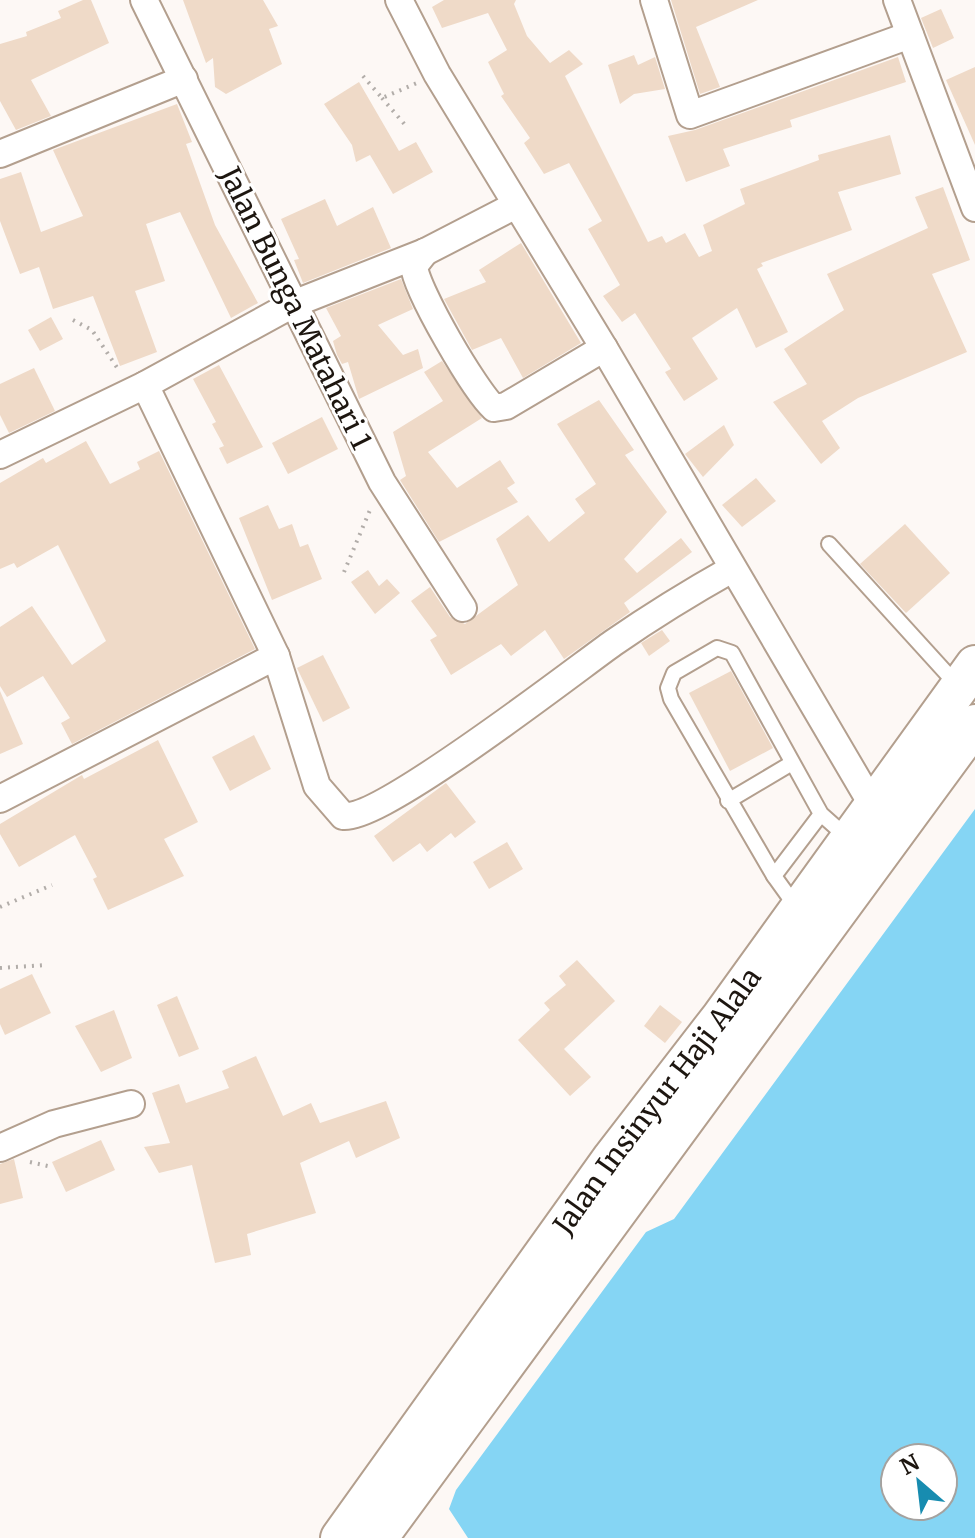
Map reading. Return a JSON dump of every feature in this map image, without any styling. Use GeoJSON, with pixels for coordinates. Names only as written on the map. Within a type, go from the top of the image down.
{"type":"FeatureCollection","features":[{"type":"Feature","properties":{"kind":"main road","name":"Jalan Insinyur Haji Alala"},"geometry":{"type":"LineString","coordinates":[[378,1538],[596,1212],[612,1158],[721,1017],[798,909],[834,826],[873,806],[967,676]]}},
{"type":"Feature","properties":{"kind":"main road","name":"Jalan Insinyur Haji Alala"},"geometry":{"type":"LineString","coordinates":[[340,1538],[596,1212],[639,1185],[975,724]]}},
{"type":"Feature","properties":{"kind":"street","name":"Jalan Bunga Matahari 1"},"geometry":{"type":"LineString","coordinates":[[144,0],[382,482],[463,608]]}},
{"type":"Feature","properties":{"kind":"street"},"geometry":{"type":"LineString","coordinates":[[399,0],[437,74],[604,348],[873,806]]}},
{"type":"Feature","properties":{"kind":"street"},"geometry":{"type":"LineString","coordinates":[[654,0],[690,115],[910,35]]}},
{"type":"Feature","properties":{"kind":"street"},"geometry":{"type":"LineString","coordinates":[[897,0],[975,208]]}},
{"type":"Feature","properties":{"kind":"street"},"geometry":{"type":"LineString","coordinates":[[0,154],[184,79]]}},
{"type":"Feature","properties":{"kind":"street"},"geometry":{"type":"LineString","coordinates":[[0,455],[137,388],[293,304],[425,252],[516,205]]}},
{"type":"Feature","properties":{"kind":"street"},"geometry":{"type":"LineString","coordinates":[[425,252],[414,266],[417,282],[460,358],[494,408],[506,406],[604,348]]}},
{"type":"Feature","properties":{"kind":"street"},"geometry":{"type":"LineString","coordinates":[[137,388],[276,656],[317,786],[343,816],[352,817],[387,800],[466,749],[648,620],[732,569]]}},
{"type":"Feature","properties":{"kind":"street"},"geometry":{"type":"LineString","coordinates":[[0,799],[276,656]]}},
{"type":"Feature","properties":{"kind":"street"},"geometry":{"type":"LineString","coordinates":[[0,1148],[54,1124],[131,1104]]}},
{"type":"Feature","properties":{"kind":"lane"},"geometry":{"type":"LineString","coordinates":[[829,544],[967,676]]}},
{"type":"Feature","properties":{"kind":"lane"},"geometry":{"type":"LineString","coordinates":[[774,876],[834,826],[792,763],[732,653],[717,648],[674,673],[668,688],[671,699],[728,801],[774,876],[798,909]]}},
{"type":"Feature","properties":{"kind":"lane"},"geometry":{"type":"LineString","coordinates":[[728,801],[792,763]]}},
{"type":"Feature","properties":{"kind":"path"},"geometry":{"type":"LineString","coordinates":[[382,98],[437,74]]}},
{"type":"Feature","properties":{"kind":"path"},"geometry":{"type":"LineString","coordinates":[[363,76],[406,126]]}},
{"type":"Feature","properties":{"kind":"path"},"geometry":{"type":"LineString","coordinates":[[73,320],[92,330],[137,388]]}},
{"type":"Feature","properties":{"kind":"path"},"geometry":{"type":"LineString","coordinates":[[344,572],[382,482]]}},
{"type":"Feature","properties":{"kind":"path"},"geometry":{"type":"LineString","coordinates":[[0,907],[52,885]]}},
{"type":"Feature","properties":{"kind":"path"},"geometry":{"type":"LineString","coordinates":[[0,968],[47,965]]}},
{"type":"Feature","properties":{"kind":"water"},"geometry":{"type":"Polygon","coordinates":[[[975,809],[975,1538],[468,1538],[449,1509],[456,1490],[646,1232],[674,1219],[975,809]]]}},
{"type":"Feature","properties":{"kind":"building"},"geometry":{"type":"Polygon","coordinates":[[[83,0],[91,0],[109,43],[31,80],[51,116],[16,130],[0,101],[0,44],[27,36],[26,32],[61,18],[58,11],[83,0]]]}},
{"type":"Feature","properties":{"kind":"building"},"geometry":{"type":"Polygon","coordinates":[[[183,0],[263,0],[278,26],[269,29],[282,64],[226,94],[215,87],[213,58],[206,63],[183,0]]]}},
{"type":"Feature","properties":{"kind":"building"},"geometry":{"type":"Polygon","coordinates":[[[444,0],[516,0],[514,4],[527,36],[550,63],[569,50],[583,64],[565,76],[648,242],[662,236],[666,243],[685,233],[699,257],[712,251],[703,225],[745,204],[740,189],[819,160],[818,155],[890,135],[901,174],[838,192],[852,230],[761,263],[763,266],[757,269],[788,332],[756,348],[737,308],[692,338],[718,379],[684,401],[665,372],[671,369],[635,313],[622,322],[603,296],[620,285],[588,229],[602,221],[569,163],[544,174],[524,143],[530,138],[501,96],[504,94],[488,62],[507,50],[488,13],[442,28],[432,7],[444,0]]]}},
{"type":"Feature","properties":{"kind":"building"},"geometry":{"type":"Polygon","coordinates":[[[671,0],[758,0],[696,27],[720,87],[700,94],[671,0]]]}},
{"type":"Feature","properties":{"kind":"building"},"geometry":{"type":"Polygon","coordinates":[[[941,9],[954,38],[933,48],[921,18],[941,9]]]}},
{"type":"Feature","properties":{"kind":"building"},"geometry":{"type":"Polygon","coordinates":[[[634,55],[638,65],[655,57],[665,89],[634,94],[620,104],[608,65],[634,55]]]}},
{"type":"Feature","properties":{"kind":"building"},"geometry":{"type":"Polygon","coordinates":[[[898,57],[906,82],[790,120],[792,127],[723,149],[730,166],[686,182],[668,136],[695,130],[898,57]]]}},
{"type":"Feature","properties":{"kind":"building"},"geometry":{"type":"Polygon","coordinates":[[[975,67],[975,145],[946,80],[975,67]]]}},
{"type":"Feature","properties":{"kind":"building"},"geometry":{"type":"Polygon","coordinates":[[[359,82],[399,151],[416,142],[433,172],[393,194],[370,155],[356,162],[352,145],[324,104],[359,82]]]}},
{"type":"Feature","properties":{"kind":"building"},"geometry":{"type":"Polygon","coordinates":[[[177,104],[192,142],[186,144],[215,225],[258,303],[231,318],[180,212],[146,224],[165,281],[135,291],[157,352],[120,366],[93,296],[53,309],[39,267],[20,274],[0,221],[0,179],[21,172],[41,232],[83,216],[53,150],[177,104]]]}},
{"type":"Feature","properties":{"kind":"building"},"geometry":{"type":"Polygon","coordinates":[[[943,187],[970,260],[932,274],[967,352],[858,398],[822,421],[840,448],[821,464],[773,402],[807,384],[784,349],[844,310],[827,274],[928,228],[915,197],[943,187]]]}},
{"type":"Feature","properties":{"kind":"building"},"geometry":{"type":"Polygon","coordinates":[[[325,199],[337,226],[373,207],[391,248],[303,283],[294,260],[299,259],[281,219],[325,199]]]}},
{"type":"Feature","properties":{"kind":"building"},"geometry":{"type":"Polygon","coordinates":[[[521,243],[581,343],[523,378],[501,338],[472,350],[444,299],[486,282],[479,270],[521,243]]]}},
{"type":"Feature","properties":{"kind":"building"},"geometry":{"type":"Polygon","coordinates":[[[401,279],[413,309],[378,325],[403,355],[418,349],[423,368],[359,399],[348,362],[342,364],[337,355],[333,341],[341,336],[326,308],[401,279]]]}},
{"type":"Feature","properties":{"kind":"building"},"geometry":{"type":"Polygon","coordinates":[[[51,317],[63,339],[40,351],[28,330],[51,317]]]}},
{"type":"Feature","properties":{"kind":"building"},"geometry":{"type":"Polygon","coordinates":[[[442,361],[482,418],[428,452],[457,488],[500,460],[515,483],[507,488],[518,502],[439,542],[400,480],[406,476],[393,432],[443,401],[424,372],[442,361]]]}},
{"type":"Feature","properties":{"kind":"building"},"geometry":{"type":"Polygon","coordinates":[[[219,365],[263,447],[227,464],[219,448],[224,446],[212,424],[216,422],[193,379],[219,365]]]}},
{"type":"Feature","properties":{"kind":"building"},"geometry":{"type":"Polygon","coordinates":[[[34,368],[55,411],[9,433],[0,415],[0,384],[34,368]]]}},
{"type":"Feature","properties":{"kind":"building"},"geometry":{"type":"Polygon","coordinates":[[[599,400],[634,450],[625,455],[667,512],[624,559],[637,573],[681,538],[692,552],[624,603],[630,612],[564,659],[545,630],[511,656],[501,644],[451,675],[430,640],[437,636],[411,601],[430,587],[450,617],[465,624],[518,585],[496,539],[528,515],[549,542],[585,513],[575,499],[596,484],[557,424],[599,400]]]}},
{"type":"Feature","properties":{"kind":"building"},"geometry":{"type":"Polygon","coordinates":[[[322,417],[338,449],[288,474],[272,443],[322,417]]]}},
{"type":"Feature","properties":{"kind":"building"},"geometry":{"type":"Polygon","coordinates":[[[724,425],[734,445],[703,477],[685,454],[724,425]]]}},
{"type":"Feature","properties":{"kind":"building"},"geometry":{"type":"Polygon","coordinates":[[[86,441],[110,484],[140,469],[137,462],[159,451],[255,649],[72,744],[61,723],[70,718],[43,676],[7,697],[0,686],[0,627],[32,606],[72,665],[106,641],[58,545],[17,568],[14,563],[0,569],[0,483],[43,458],[46,463],[86,441]]]}},
{"type":"Feature","properties":{"kind":"building"},"geometry":{"type":"Polygon","coordinates":[[[756,478],[776,501],[742,527],[722,505],[756,478]]]}},
{"type":"Feature","properties":{"kind":"building"},"geometry":{"type":"Polygon","coordinates":[[[268,505],[279,529],[292,524],[300,547],[308,544],[322,579],[272,600],[239,518],[268,505]]]}},
{"type":"Feature","properties":{"kind":"building"},"geometry":{"type":"Polygon","coordinates":[[[905,524],[950,573],[906,613],[860,564],[905,524]]]}},
{"type":"Feature","properties":{"kind":"building"},"geometry":{"type":"Polygon","coordinates":[[[368,570],[379,586],[387,579],[400,593],[375,614],[351,582],[368,570]]]}},
{"type":"Feature","properties":{"kind":"building"},"geometry":{"type":"Polygon","coordinates":[[[662,630],[670,641],[649,656],[641,643],[662,630]]]}},
{"type":"Feature","properties":{"kind":"building"},"geometry":{"type":"Polygon","coordinates":[[[323,655],[350,708],[323,722],[297,668],[323,655]]]}},
{"type":"Feature","properties":{"kind":"building"},"geometry":{"type":"Polygon","coordinates":[[[731,671],[773,748],[730,771],[689,693],[731,671]]]}},
{"type":"Feature","properties":{"kind":"building"},"geometry":{"type":"Polygon","coordinates":[[[0,691],[23,744],[0,754],[0,691]]]}},
{"type":"Feature","properties":{"kind":"building"},"geometry":{"type":"Polygon","coordinates":[[[254,735],[271,769],[230,791],[212,757],[254,735]]]}},
{"type":"Feature","properties":{"kind":"building"},"geometry":{"type":"Polygon","coordinates":[[[158,740],[198,822],[164,839],[184,876],[108,910],[93,879],[97,877],[75,835],[19,867],[0,834],[0,824],[82,775],[84,779],[158,740]]]}},
{"type":"Feature","properties":{"kind":"building"},"geometry":{"type":"Polygon","coordinates":[[[446,783],[476,822],[455,838],[451,833],[427,852],[420,843],[393,862],[374,836],[446,783]]]}},
{"type":"Feature","properties":{"kind":"building"},"geometry":{"type":"Polygon","coordinates":[[[507,842],[523,869],[489,889],[473,862],[507,842]]]}},
{"type":"Feature","properties":{"kind":"building"},"geometry":{"type":"Polygon","coordinates":[[[577,960],[615,1001],[564,1049],[591,1077],[570,1096],[518,1040],[550,1010],[544,1003],[566,985],[559,976],[577,960]]]}},
{"type":"Feature","properties":{"kind":"building"},"geometry":{"type":"Polygon","coordinates":[[[32,974],[51,1013],[5,1035],[0,1024],[0,989],[32,974]]]}},
{"type":"Feature","properties":{"kind":"building"},"geometry":{"type":"Polygon","coordinates":[[[177,996],[199,1049],[179,1057],[157,1005],[177,996]]]}},
{"type":"Feature","properties":{"kind":"building"},"geometry":{"type":"Polygon","coordinates":[[[660,1005],[682,1022],[665,1043],[644,1026],[660,1005]]]}},
{"type":"Feature","properties":{"kind":"building"},"geometry":{"type":"Polygon","coordinates":[[[114,1010],[132,1058],[101,1072],[75,1026],[114,1010]]]}},
{"type":"Feature","properties":{"kind":"building"},"geometry":{"type":"Polygon","coordinates":[[[256,1056],[283,1116],[311,1103],[320,1123],[386,1101],[400,1138],[356,1158],[349,1141],[300,1163],[316,1213],[247,1234],[251,1255],[215,1263],[192,1165],[159,1173],[144,1147],[170,1143],[152,1093],[179,1084],[186,1103],[229,1088],[222,1071],[256,1056]]]}},
{"type":"Feature","properties":{"kind":"building"},"geometry":{"type":"Polygon","coordinates":[[[101,1140],[115,1170],[66,1192],[52,1162],[101,1140]]]}},
{"type":"Feature","properties":{"kind":"building"},"geometry":{"type":"Polygon","coordinates":[[[14,1159],[23,1198],[0,1204],[0,1164],[14,1159]]]}}]}
